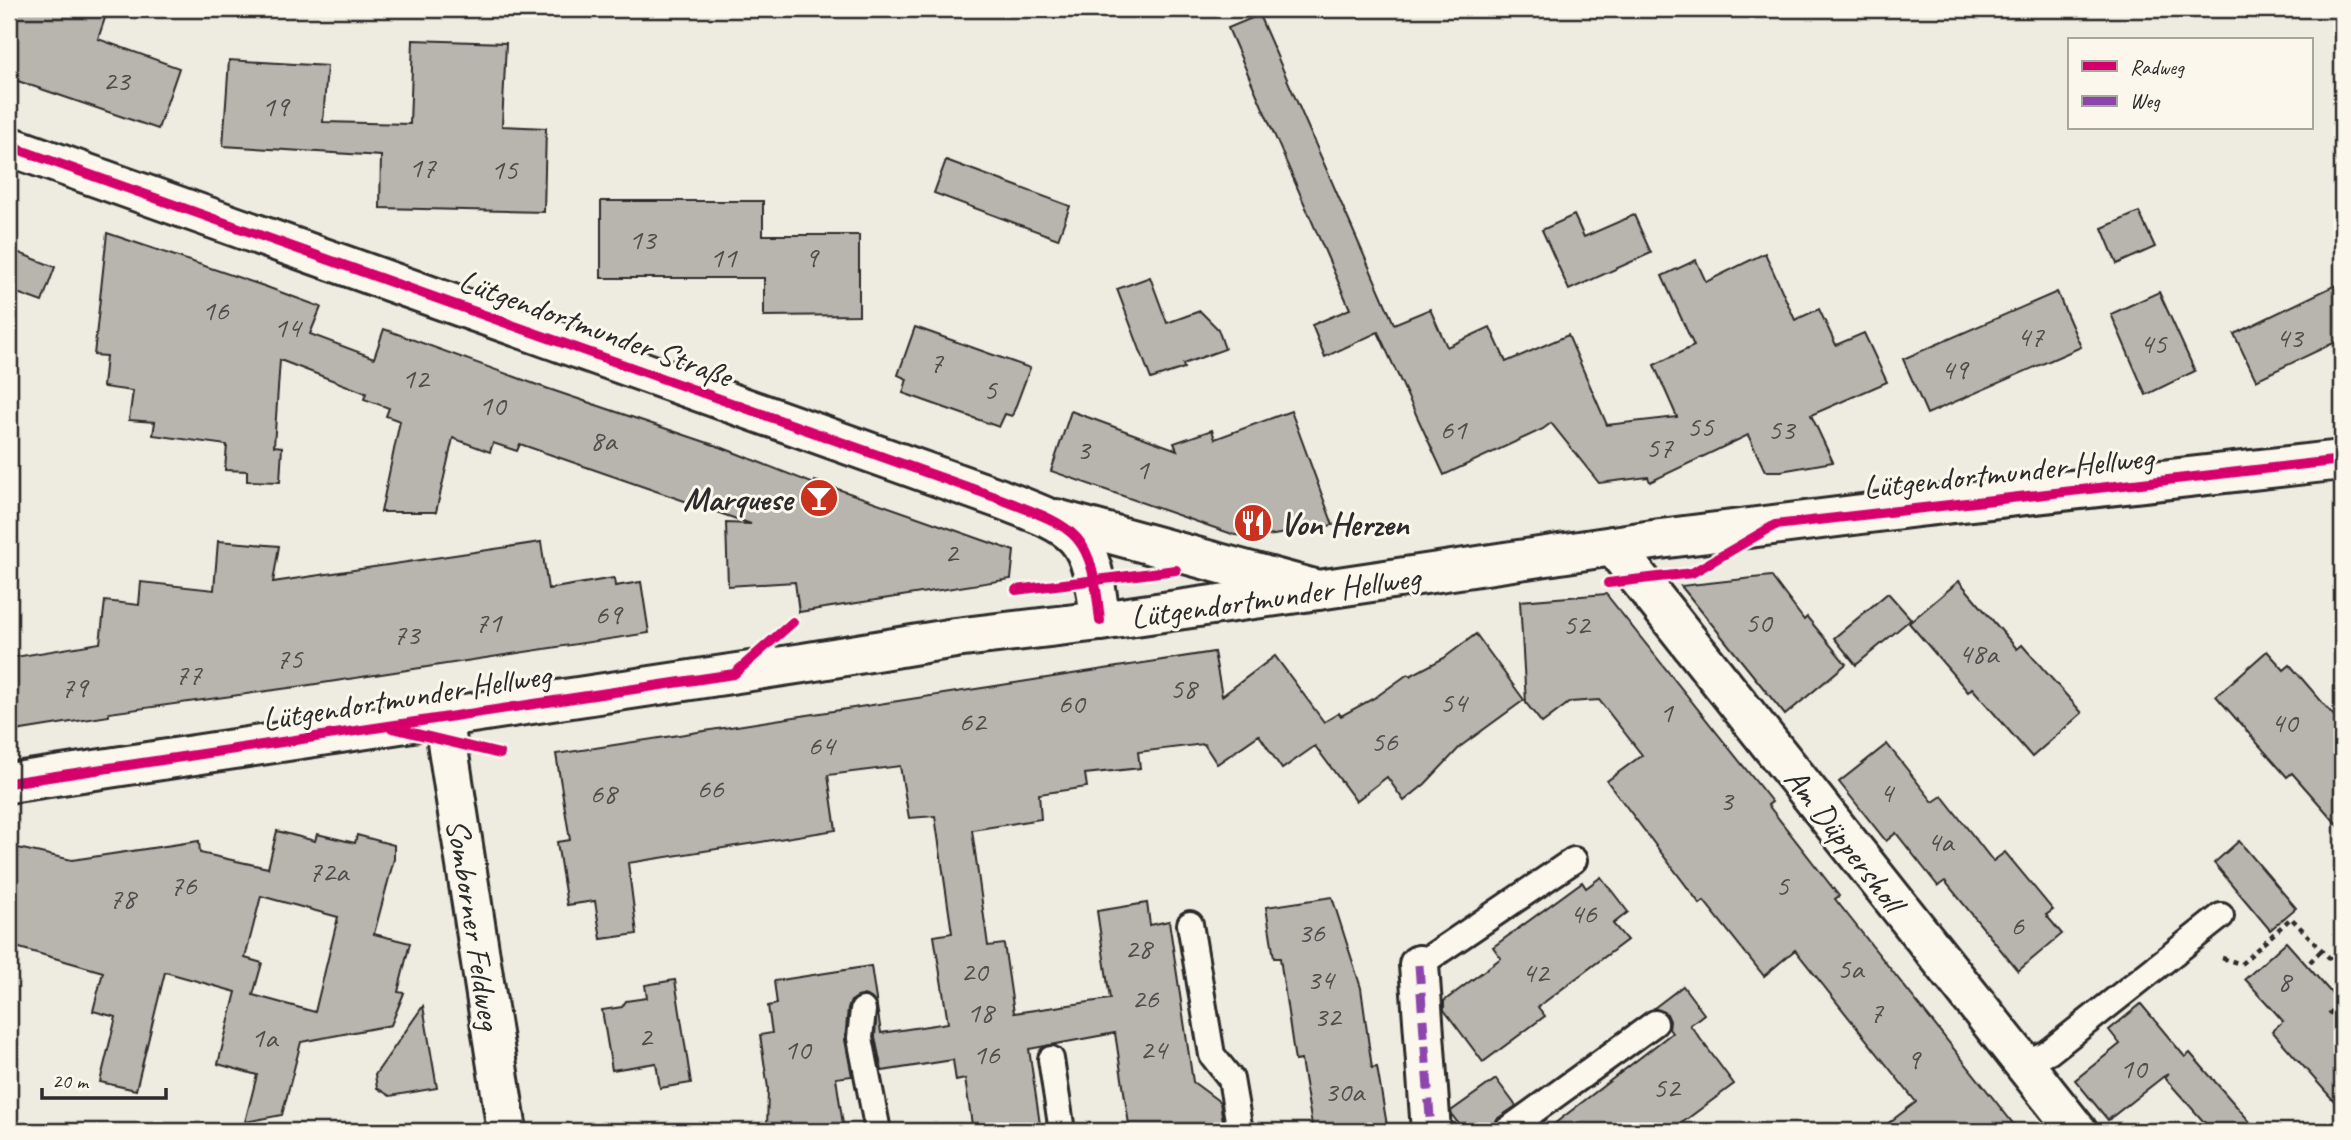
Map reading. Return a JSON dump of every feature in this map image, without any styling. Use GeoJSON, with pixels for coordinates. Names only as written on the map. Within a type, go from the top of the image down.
{"type":"FeatureCollection","features":[{"type":"Feature","properties":{"kind":"street","name":"Lütgendortmunder Straße"},"geometry":{"type":"LineString","coordinates":[[9,146],[999,498],[1061,523],[1076,535],[1086,550],[1096,578],[1100,621]]}},
{"type":"Feature","properties":{"kind":"street","name":"Lütgendortmunder Hellweg"},"geometry":{"type":"LineString","coordinates":[[9,783],[955,638],[1100,621],[1612,546],[1918,507],[2342,460]]}},
{"type":"Feature","properties":{"kind":"street"},"geometry":{"type":"LineString","coordinates":[[1044,516],[1318,590]]}},
{"type":"Feature","properties":{"kind":"street","name":"Am Düppersholl"},"geometry":{"type":"LineString","coordinates":[[1612,546],[2077,1131]]}},
{"type":"Feature","properties":{"kind":"street","name":"Somborner Feldweg"},"geometry":{"type":"LineString","coordinates":[[443,716],[507,1131]]}},
{"type":"Feature","properties":{"kind":"street"},"geometry":{"type":"LineString","coordinates":[[1419,965],[1431,1131]]}},
{"type":"Feature","properties":{"kind":"lane"},"geometry":{"type":"LineString","coordinates":[[1419,965],[1574,860]]}},
{"type":"Feature","properties":{"kind":"lane"},"geometry":{"type":"LineString","coordinates":[[2023,1064],[2049,1052],[2221,916]]}},
{"type":"Feature","properties":{"kind":"lane"},"geometry":{"type":"LineString","coordinates":[[1189,923],[1212,1055],[1231,1079],[1240,1131]]}},
{"type":"Feature","properties":{"kind":"lane"},"geometry":{"type":"LineString","coordinates":[[863,1010],[860,1038],[878,1131]]}},
{"type":"Feature","properties":{"kind":"lane"},"geometry":{"type":"LineString","coordinates":[[1506,1131],[1655,1023]]}},
{"type":"Feature","properties":{"kind":"lane"},"geometry":{"type":"LineString","coordinates":[[1051,1059],[1062,1131]]}},
{"type":"Feature","properties":{"kind":"path"},"geometry":{"type":"LineString","coordinates":[[2309,962],[2323,949]]}},
{"type":"Feature","properties":{"kind":"path"},"geometry":{"type":"LineString","coordinates":[[2329,1014],[2342,1003]]}},
{"type":"Feature","properties":{"kind":"building"},"geometry":{"type":"Polygon","coordinates":[[[9,9],[108,9],[98,39],[179,68],[158,129],[9,78],[9,9]]]}},
{"type":"Feature","properties":{"kind":"building"},"geometry":{"type":"Polygon","coordinates":[[[1259,15],[1394,324],[1430,309],[1447,347],[1490,327],[1506,362],[1568,335],[1607,425],[1677,417],[1654,365],[1694,346],[1662,276],[1696,260],[1706,282],[1765,253],[1795,320],[1819,309],[1836,345],[1864,333],[1887,382],[1811,415],[1833,462],[1765,471],[1748,435],[1650,482],[1648,477],[1599,483],[1551,423],[1444,475],[1378,332],[1325,357],[1312,325],[1350,309],[1228,28],[1259,15]]]}},
{"type":"Feature","properties":{"kind":"building"},"geometry":{"type":"Polygon","coordinates":[[[413,40],[506,43],[502,126],[546,128],[544,212],[380,208],[381,156],[223,146],[229,60],[327,66],[323,122],[410,124],[413,40]]]}},
{"type":"Feature","properties":{"kind":"building"},"geometry":{"type":"Polygon","coordinates":[[[946,160],[1070,206],[1058,239],[934,193],[946,160]]]}},
{"type":"Feature","properties":{"kind":"building"},"geometry":{"type":"Polygon","coordinates":[[[601,201],[763,201],[763,235],[859,235],[859,315],[764,316],[764,278],[601,278],[601,201]]]}},
{"type":"Feature","properties":{"kind":"building"},"geometry":{"type":"Polygon","coordinates":[[[2139,212],[2155,247],[2117,264],[2102,228],[2139,212]]]}},
{"type":"Feature","properties":{"kind":"building"},"geometry":{"type":"Polygon","coordinates":[[[1574,215],[1584,237],[1634,215],[1651,253],[1569,290],[1542,230],[1574,215]]]}},
{"type":"Feature","properties":{"kind":"building"},"geometry":{"type":"Polygon","coordinates":[[[107,233],[321,307],[310,334],[374,358],[384,329],[540,386],[723,448],[814,484],[815,481],[1014,551],[1011,579],[799,612],[795,582],[728,586],[726,523],[751,524],[520,444],[517,451],[493,443],[490,452],[453,438],[436,512],[381,512],[400,421],[386,416],[389,408],[364,399],[366,393],[280,360],[274,446],[282,447],[280,482],[247,481],[247,471],[225,470],[227,445],[153,435],[155,422],[129,420],[133,391],[103,387],[106,356],[94,355],[107,233]]]}},
{"type":"Feature","properties":{"kind":"building"},"geometry":{"type":"Polygon","coordinates":[[[9,249],[55,267],[42,302],[9,290],[9,249]]]}},
{"type":"Feature","properties":{"kind":"building"},"geometry":{"type":"Polygon","coordinates":[[[1150,277],[1167,323],[1200,311],[1218,329],[1225,349],[1183,364],[1184,368],[1151,379],[1117,289],[1150,277]]]}},
{"type":"Feature","properties":{"kind":"building"},"geometry":{"type":"Polygon","coordinates":[[[2342,282],[2342,339],[2256,380],[2234,334],[2342,282]]]}},
{"type":"Feature","properties":{"kind":"building"},"geometry":{"type":"Polygon","coordinates":[[[2057,292],[2081,347],[1927,414],[1903,359],[2057,292]]]}},
{"type":"Feature","properties":{"kind":"building"},"geometry":{"type":"Polygon","coordinates":[[[2159,292],[2195,371],[2146,395],[2111,314],[2159,292]]]}},
{"type":"Feature","properties":{"kind":"building"},"geometry":{"type":"Polygon","coordinates":[[[915,327],[1030,368],[1012,416],[1005,414],[999,427],[903,393],[907,379],[898,375],[915,327]]]}},
{"type":"Feature","properties":{"kind":"building"},"geometry":{"type":"Polygon","coordinates":[[[1071,411],[1177,450],[1174,443],[1212,430],[1215,439],[1291,411],[1333,525],[1262,537],[1235,535],[1051,471],[1071,411]]]}},
{"type":"Feature","properties":{"kind":"building"},"geometry":{"type":"Polygon","coordinates":[[[218,541],[279,546],[273,582],[541,542],[548,589],[614,578],[615,586],[641,582],[649,633],[109,713],[109,716],[9,732],[9,658],[100,643],[105,601],[139,605],[141,582],[214,590],[218,541]]]}},
{"type":"Feature","properties":{"kind":"building"},"geometry":{"type":"Polygon","coordinates":[[[1771,576],[1804,620],[1807,617],[1846,664],[1785,715],[1681,586],[1771,576]]]}},
{"type":"Feature","properties":{"kind":"building"},"geometry":{"type":"Polygon","coordinates":[[[1959,581],[2017,649],[2022,645],[2082,713],[2032,757],[1972,688],[1968,692],[1909,623],[1959,581]]]}},
{"type":"Feature","properties":{"kind":"building"},"geometry":{"type":"Polygon","coordinates":[[[1888,593],[1911,619],[1856,665],[1834,638],[1888,593]]]}},
{"type":"Feature","properties":{"kind":"building"},"geometry":{"type":"Polygon","coordinates":[[[1606,594],[1772,802],[1768,805],[1839,896],[1835,899],[2019,1131],[1878,1131],[1916,1102],[1795,950],[1764,976],[1704,901],[1700,904],[1607,781],[1642,755],[1599,700],[1570,702],[1542,723],[1526,703],[1520,601],[1606,594]]]}},
{"type":"Feature","properties":{"kind":"building"},"geometry":{"type":"Polygon","coordinates":[[[1476,634],[1524,700],[1461,746],[1425,784],[1404,801],[1387,777],[1356,801],[1315,746],[1282,769],[1259,735],[1217,764],[1204,744],[1138,752],[1140,768],[1085,774],[1087,787],[1039,794],[1041,819],[972,830],[988,946],[1004,944],[1014,1013],[1110,999],[1097,911],[1147,903],[1150,925],[1169,921],[1193,1082],[1220,1102],[1224,1128],[1204,1131],[1130,1131],[1115,1033],[1029,1049],[1041,1131],[973,1131],[965,1079],[956,1081],[953,1060],[882,1071],[875,1037],[877,1006],[881,1033],[948,1023],[934,936],[952,933],[935,816],[909,818],[900,766],[828,775],[836,830],[628,863],[637,934],[601,939],[595,901],[567,905],[557,842],[570,840],[556,754],[1214,652],[1222,696],[1275,656],[1324,722],[1376,697],[1408,674],[1410,676],[1444,658],[1476,634]]]}},
{"type":"Feature","properties":{"kind":"building"},"geometry":{"type":"Polygon","coordinates":[[[2267,651],[2284,670],[2290,665],[2342,725],[2342,830],[2292,773],[2287,777],[2216,696],[2267,651]]]}},
{"type":"Feature","properties":{"kind":"building"},"geometry":{"type":"Polygon","coordinates":[[[1887,744],[1933,802],[1942,796],[1993,861],[2005,852],[2053,910],[2046,915],[2062,934],[2018,971],[1945,881],[1938,886],[1896,833],[1886,841],[1839,782],[1887,744]]]}},
{"type":"Feature","properties":{"kind":"building"},"geometry":{"type":"Polygon","coordinates":[[[277,831],[315,841],[317,834],[355,843],[357,835],[394,845],[394,859],[374,934],[410,943],[398,992],[404,993],[391,1025],[301,1042],[282,1115],[245,1122],[257,1075],[218,1064],[236,992],[165,972],[136,1090],[100,1082],[116,1017],[93,1011],[103,972],[9,945],[9,846],[72,860],[199,841],[200,853],[268,868],[277,831]],[[261,896],[245,958],[262,963],[253,995],[315,1012],[338,917],[261,896]]]}},
{"type":"Feature","properties":{"kind":"building"},"geometry":{"type":"Polygon","coordinates":[[[2239,841],[2296,908],[2270,930],[2214,863],[2239,841]]]}},
{"type":"Feature","properties":{"kind":"building"},"geometry":{"type":"Polygon","coordinates":[[[1601,877],[1628,912],[1613,924],[1627,940],[1538,1007],[1545,1016],[1483,1062],[1444,1010],[1444,1001],[1501,958],[1493,947],[1582,882],[1586,888],[1601,877]]]}},
{"type":"Feature","properties":{"kind":"building"},"geometry":{"type":"Polygon","coordinates":[[[1332,897],[1361,988],[1372,1068],[1377,1067],[1388,1131],[1313,1131],[1301,1060],[1295,1061],[1280,958],[1274,958],[1266,907],[1332,897]]]}},
{"type":"Feature","properties":{"kind":"building"},"geometry":{"type":"Polygon","coordinates":[[[2286,942],[2342,1005],[2342,1110],[2272,1031],[2283,1021],[2245,979],[2286,942]]]}},
{"type":"Feature","properties":{"kind":"building"},"geometry":{"type":"Polygon","coordinates":[[[871,966],[877,1005],[864,995],[851,1001],[848,1008],[845,1040],[852,1076],[836,1078],[844,1131],[767,1131],[768,1088],[760,1035],[772,1033],[768,1006],[777,1004],[774,981],[871,966]]]}},
{"type":"Feature","properties":{"kind":"building"},"geometry":{"type":"Polygon","coordinates":[[[675,980],[691,1083],[660,1088],[656,1063],[612,1070],[602,1010],[622,1007],[626,1001],[647,998],[645,985],[675,980]]]}},
{"type":"Feature","properties":{"kind":"building"},"geometry":{"type":"Polygon","coordinates":[[[1683,986],[1704,1014],[1690,1025],[1734,1084],[1671,1131],[1545,1131],[1672,1033],[1667,1014],[1654,1008],[1683,986]]]}},
{"type":"Feature","properties":{"kind":"building"},"geometry":{"type":"Polygon","coordinates":[[[2141,1004],[2185,1057],[2190,1053],[2258,1131],[2212,1131],[2164,1077],[2168,1073],[2108,1120],[2075,1080],[2120,1044],[2109,1030],[2141,1004]]]}},
{"type":"Feature","properties":{"kind":"building"},"geometry":{"type":"Polygon","coordinates":[[[423,1006],[437,1088],[390,1096],[377,1088],[375,1075],[423,1006]]]}},
{"type":"Feature","properties":{"kind":"building"},"geometry":{"type":"Polygon","coordinates":[[[1496,1079],[1516,1106],[1497,1119],[1491,1131],[1464,1131],[1451,1111],[1496,1079]]]}},
{"type":"Feature","properties":{"kind":"marked path"},"geometry":{"type":"LineString","coordinates":[[1419,965],[1431,1131]]}},
{"type":"Feature","properties":{"kind":"cycle path"},"geometry":{"type":"LineString","coordinates":[[9,146],[998,498],[1047,518],[1064,527],[1085,551],[1092,569],[1100,621]]}},
{"type":"Feature","properties":{"kind":"cycle path"},"geometry":{"type":"LineString","coordinates":[[1608,583],[1692,573],[1775,525],[2342,460]]}},
{"type":"Feature","properties":{"kind":"cycle path"},"geometry":{"type":"LineString","coordinates":[[1016,590],[1176,570]]}},
{"type":"Feature","properties":{"kind":"cycle path"},"geometry":{"type":"LineString","coordinates":[[9,783],[734,674],[793,622]]}},
{"type":"Feature","properties":{"kind":"cycle path"},"geometry":{"type":"LineString","coordinates":[[392,728],[500,754]]}},
{"type":"Feature","properties":{"kind":"place","name":"Marquese"},"geometry":{"type":"Point","coordinates":[819,498]}},
{"type":"Feature","properties":{"kind":"place","name":"Von Herzen"},"geometry":{"type":"Point","coordinates":[1253,523]}}]}
